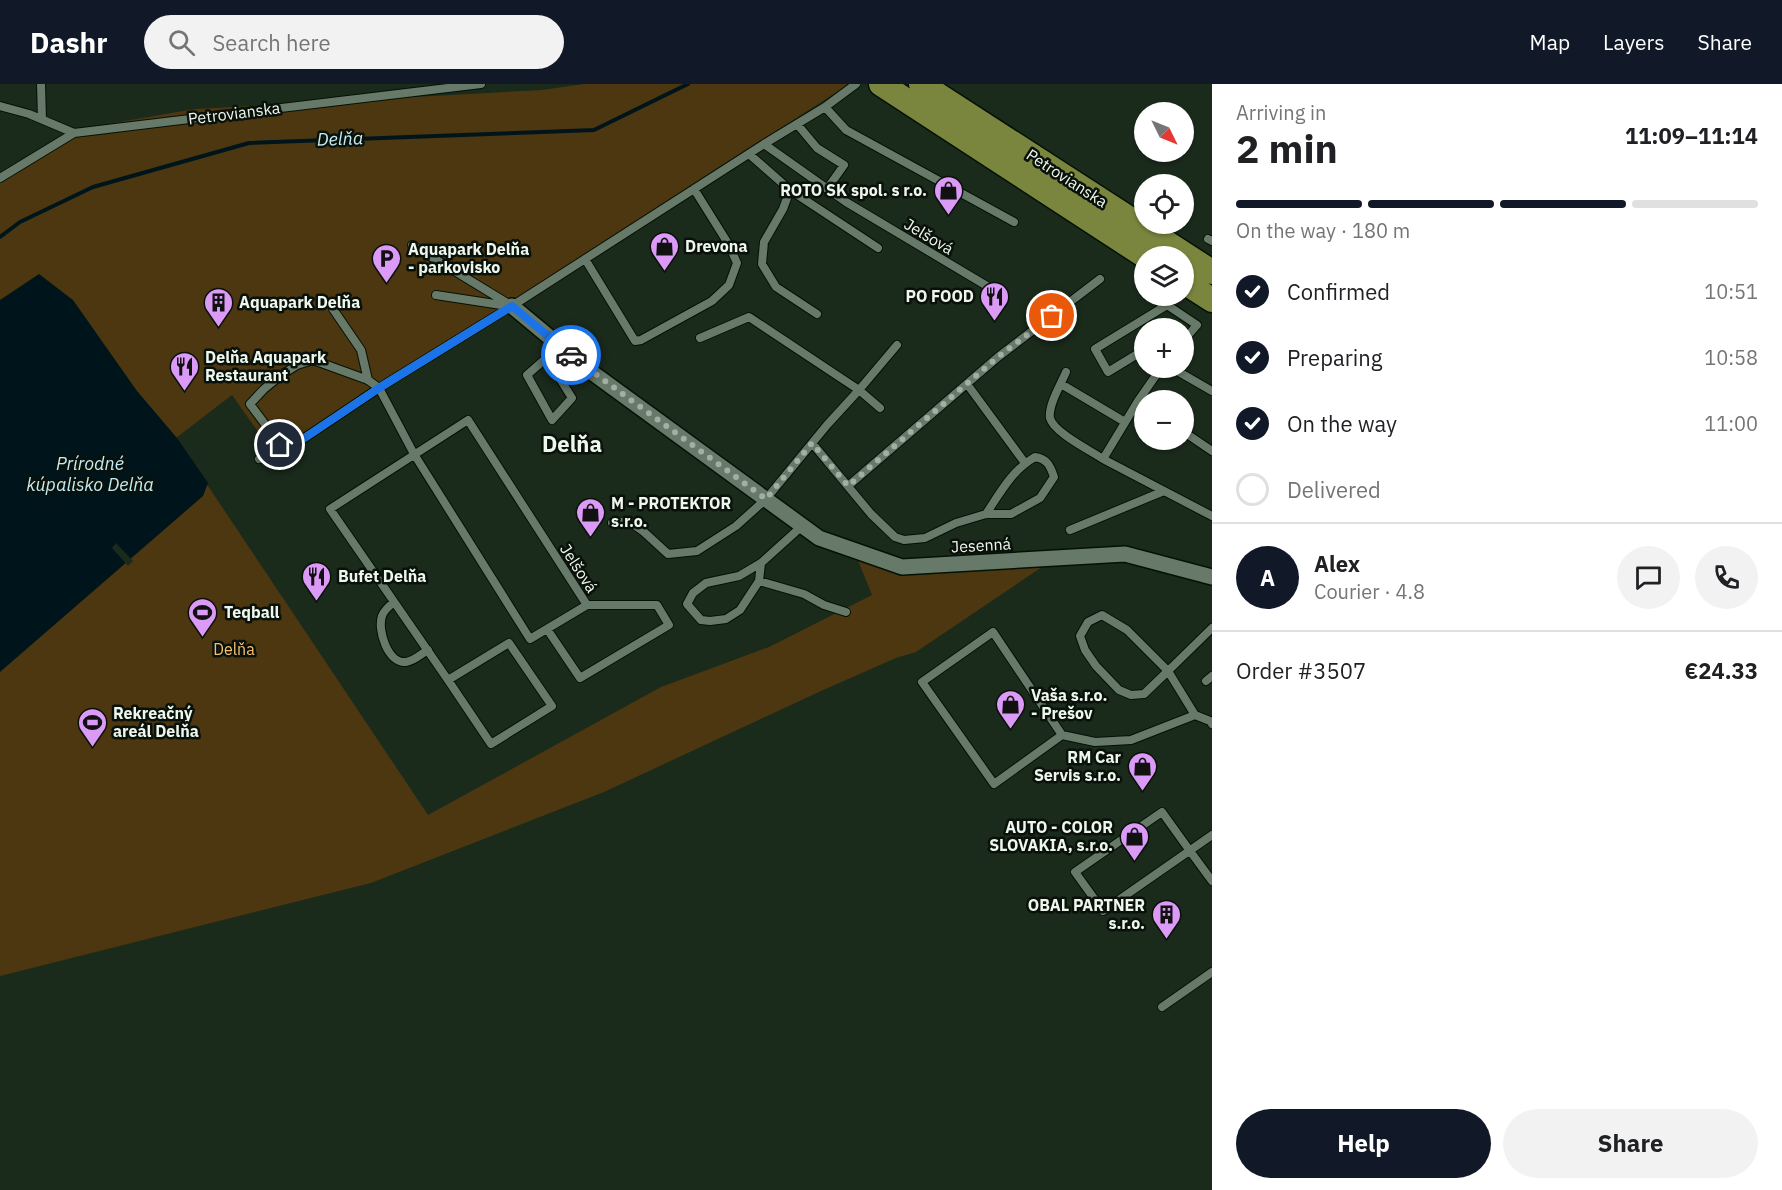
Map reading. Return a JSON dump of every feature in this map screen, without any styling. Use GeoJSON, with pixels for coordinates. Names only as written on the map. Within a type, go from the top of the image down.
{"type":"FeatureCollection","features":[{"type":"Feature","properties":{"kind":"main road","name":"Petrovianska"},"geometry":{"type":"LineString","coordinates":[[881,84],[1134,249]]}},
{"type":"Feature","properties":{"kind":"main road","name":"Petrovianska"},"geometry":{"type":"LineString","coordinates":[[921,84],[1212,272]]}},
{"type":"Feature","properties":{"kind":"main road"},"geometry":{"type":"LineString","coordinates":[[1194,288],[1212,300]]}},
{"type":"Feature","properties":{"kind":"street","name":"Jesenná"},"geometry":{"type":"LineString","coordinates":[[512,306],[599,378],[819,538],[902,567],[1125,554],[1212,577]]}},
{"type":"Feature","properties":{"kind":"lane"},"geometry":{"type":"LineString","coordinates":[[41,84],[42,119]]}},
{"type":"Feature","properties":{"kind":"lane","name":"Petrovianska"},"geometry":{"type":"LineString","coordinates":[[0,178],[74,133],[480,84]]}},
{"type":"Feature","properties":{"kind":"lane"},"geometry":{"type":"LineString","coordinates":[[259,459],[280,445],[285,451],[379,388],[825,107],[856,84]]}},
{"type":"Feature","properties":{"kind":"lane"},"geometry":{"type":"LineString","coordinates":[[0,106],[42,119],[74,133]]}},
{"type":"Feature","properties":{"kind":"lane"},"geometry":{"type":"LineString","coordinates":[[825,107],[846,130],[1014,222]]}},
{"type":"Feature","properties":{"kind":"lane"},"geometry":{"type":"LineString","coordinates":[[797,124],[817,148],[843,165],[827,189]]}},
{"type":"Feature","properties":{"kind":"lane","name":"Jelšová"},"geometry":{"type":"LineString","coordinates":[[764,144],[846,202],[992,289]]}},
{"type":"Feature","properties":{"kind":"lane"},"geometry":{"type":"LineString","coordinates":[[749,153],[790,190],[878,248]]}},
{"type":"Feature","properties":{"kind":"lane"},"geometry":{"type":"LineString","coordinates":[[585,259],[635,341],[712,301],[729,285],[737,263],[729,245],[694,189]]}},
{"type":"Feature","properties":{"kind":"lane"},"geometry":{"type":"LineString","coordinates":[[790,190],[783,209],[764,242],[762,264],[776,287],[817,314]]}},
{"type":"Feature","properties":{"kind":"lane"},"geometry":{"type":"LineString","coordinates":[[412,245],[512,306]]}},
{"type":"Feature","properties":{"kind":"lane"},"geometry":{"type":"LineString","coordinates":[[848,486],[998,357],[1100,279]]}},
{"type":"Feature","properties":{"kind":"lane"},"geometry":{"type":"LineString","coordinates":[[436,296],[512,306]]}},
{"type":"Feature","properties":{"kind":"lane"},"geometry":{"type":"LineString","coordinates":[[1146,318],[1167,305],[1186,318]]}},
{"type":"Feature","properties":{"kind":"lane"},"geometry":{"type":"LineString","coordinates":[[333,309],[361,350],[368,380]]}},
{"type":"Feature","properties":{"kind":"lane"},"geometry":{"type":"LineString","coordinates":[[700,338],[749,317],[859,390],[880,408]]}},
{"type":"Feature","properties":{"kind":"lane"},"geometry":{"type":"LineString","coordinates":[[1134,326],[1095,350],[1108,372],[1134,356]]}},
{"type":"Feature","properties":{"kind":"lane"},"geometry":{"type":"LineString","coordinates":[[612,523],[629,521],[668,554],[697,551],[736,526],[766,499],[897,345]]}},
{"type":"Feature","properties":{"kind":"lane"},"geometry":{"type":"LineString","coordinates":[[547,358],[572,398],[552,420],[527,375],[560,346]]}},
{"type":"Feature","properties":{"kind":"lane","name":"Jelšová"},"geometry":{"type":"LineString","coordinates":[[280,445],[250,404],[264,389],[297,364],[313,360],[368,380],[379,388],[414,454],[530,639],[587,605],[468,420],[414,454],[330,509],[491,744],[552,706],[509,643],[448,680]]}},
{"type":"Feature","properties":{"kind":"lane"},"geometry":{"type":"LineString","coordinates":[[1066,372],[1054,398],[1050,417],[1056,428],[1103,459],[1212,516]]}},
{"type":"Feature","properties":{"kind":"lane"},"geometry":{"type":"LineString","coordinates":[[1189,378],[1212,391]]}},
{"type":"Feature","properties":{"kind":"lane"},"geometry":{"type":"LineString","coordinates":[[967,384],[1024,463]]}},
{"type":"Feature","properties":{"kind":"lane"},"geometry":{"type":"LineString","coordinates":[[1060,384],[1125,422]]}},
{"type":"Feature","properties":{"kind":"lane"},"geometry":{"type":"LineString","coordinates":[[1103,459],[1125,422],[1134,412]]}},
{"type":"Feature","properties":{"kind":"lane"},"geometry":{"type":"LineString","coordinates":[[1194,439],[1212,451]]}},
{"type":"Feature","properties":{"kind":"lane"},"geometry":{"type":"LineString","coordinates":[[812,443],[884,527],[895,537],[904,540],[925,538],[956,523],[986,514],[1011,514],[1040,498],[1054,477],[1050,464],[1042,458],[1035,457],[1024,463],[1015,472],[986,514]]}},
{"type":"Feature","properties":{"kind":"lane"},"geometry":{"type":"LineString","coordinates":[[1070,530],[1164,491]]}},
{"type":"Feature","properties":{"kind":"lane"},"geometry":{"type":"LineString","coordinates":[[762,563],[759,581],[740,610],[726,619],[701,620],[687,604],[693,593],[706,583],[739,576],[762,563],[802,525]]}},
{"type":"Feature","properties":{"kind":"lane"},"geometry":{"type":"LineString","coordinates":[[759,581],[804,594],[824,605],[846,612]]}},
{"type":"Feature","properties":{"kind":"lane"},"geometry":{"type":"LineString","coordinates":[[394,602],[384,611],[380,624],[380,633],[392,656],[402,662],[409,662],[428,650]]}},
{"type":"Feature","properties":{"kind":"lane"},"geometry":{"type":"LineString","coordinates":[[547,629],[580,678],[669,625],[657,605],[587,605]]}},
{"type":"Feature","properties":{"kind":"lane"},"geometry":{"type":"LineString","coordinates":[[1212,629],[1168,671],[1144,694],[1131,695],[1119,690],[1096,666],[1085,650],[1080,636],[1088,622],[1102,615],[1127,630],[1168,671],[1195,715],[1212,724]]}},
{"type":"Feature","properties":{"kind":"lane"},"geometry":{"type":"LineString","coordinates":[[1062,735],[994,784],[922,682],[993,632],[1062,735],[1095,742],[1131,740],[1195,715]]}},
{"type":"Feature","properties":{"kind":"lane"},"geometry":{"type":"LineString","coordinates":[[1212,835],[1190,851],[1103,911],[1075,872],[1162,812],[1190,851],[1212,881]]}},
{"type":"Feature","properties":{"kind":"lane"},"geometry":{"type":"LineString","coordinates":[[1162,1007],[1212,972]]}},
{"type":"Feature","properties":{"kind":"green space"},"geometry":{"type":"Polygon","coordinates":[[[584,84],[849,84],[379,388],[278,460],[232,395],[176,438],[428,815],[661,687],[769,647],[872,595],[855,553],[910,572],[1042,567],[916,652],[896,658],[821,691],[604,792],[371,883],[0,976],[0,174],[78,129],[195,109],[542,90],[584,84]]]}},
{"type":"Feature","properties":{"kind":"water","name":"Prírodné kúpalisko Delňa"},"geometry":{"type":"Polygon","coordinates":[[[39,274],[73,300],[137,391],[177,438],[208,483],[203,496],[0,672],[0,300],[39,274]]]}},
{"type":"Feature","properties":{"kind":"pier"},"geometry":{"type":"Polygon","coordinates":[[[116,543],[133,561],[128,566],[112,548],[116,543]]]}},
{"type":"Feature","properties":{"kind":"waterway","name":"Delňa"},"geometry":{"type":"LineString","coordinates":[[0,237],[20,222],[93,187],[249,143],[594,130],[688,84]]}},
{"type":"Feature","properties":{"kind":"way so far"},"geometry":{"type":"LineString","coordinates":[[571,355],[766,499],[812,443],[848,486],[998,357],[1052,316]]}},
{"type":"Feature","properties":{"kind":"place","name":"ROTO SK spol. s r.o."},"geometry":{"type":"Point","coordinates":[948,216]}},
{"type":"Feature","properties":{"kind":"place","name":"Drevona"},"geometry":{"type":"Point","coordinates":[664,272]}},
{"type":"Feature","properties":{"kind":"place","name":"Aquapark Delňa - parkovisko"},"geometry":{"type":"Point","coordinates":[387,284]}},
{"type":"Feature","properties":{"kind":"place","name":"PO FOOD"},"geometry":{"type":"Point","coordinates":[995,322]}},
{"type":"Feature","properties":{"kind":"place","name":"Aquapark Delňa"},"geometry":{"type":"Point","coordinates":[218,328]}},
{"type":"Feature","properties":{"kind":"place","name":"Delňa Aquapark Restaurant"},"geometry":{"type":"Point","coordinates":[184,392]}},
{"type":"Feature","properties":{"kind":"place","name":"M - PROTEKTOR s.r.o."},"geometry":{"type":"Point","coordinates":[590,538]}},
{"type":"Feature","properties":{"kind":"place","name":"Bufet Delňa"},"geometry":{"type":"Point","coordinates":[317,602]}},
{"type":"Feature","properties":{"kind":"place","name":"Teqball"},"geometry":{"type":"Point","coordinates":[203,638]}},
{"type":"Feature","properties":{"kind":"place","name":"Vaša s.r.o. - Prešov"},"geometry":{"type":"Point","coordinates":[1010,730]}},
{"type":"Feature","properties":{"kind":"place","name":"Rekreačný areál Delňa"},"geometry":{"type":"Point","coordinates":[92,748]}},
{"type":"Feature","properties":{"kind":"place","name":"RM Car Servis s.r.o."},"geometry":{"type":"Point","coordinates":[1142,792]}},
{"type":"Feature","properties":{"kind":"place","name":"AUTO - COLOR SLOVAKIA, s.r.o."},"geometry":{"type":"Point","coordinates":[1134,862]}},
{"type":"Feature","properties":{"kind":"place","name":"OBAL PARTNER s.r.o."},"geometry":{"type":"Point","coordinates":[1166,940]}},
{"type":"Feature","properties":{"kind":"district","name":"Delňa"},"geometry":{"type":"Point","coordinates":[572,444]}},
{"type":"Feature","properties":{"kind":"route"},"geometry":{"type":"LineString","coordinates":[[280,445],[285,451],[379,388],[512,306],[571,355]]}}]}
